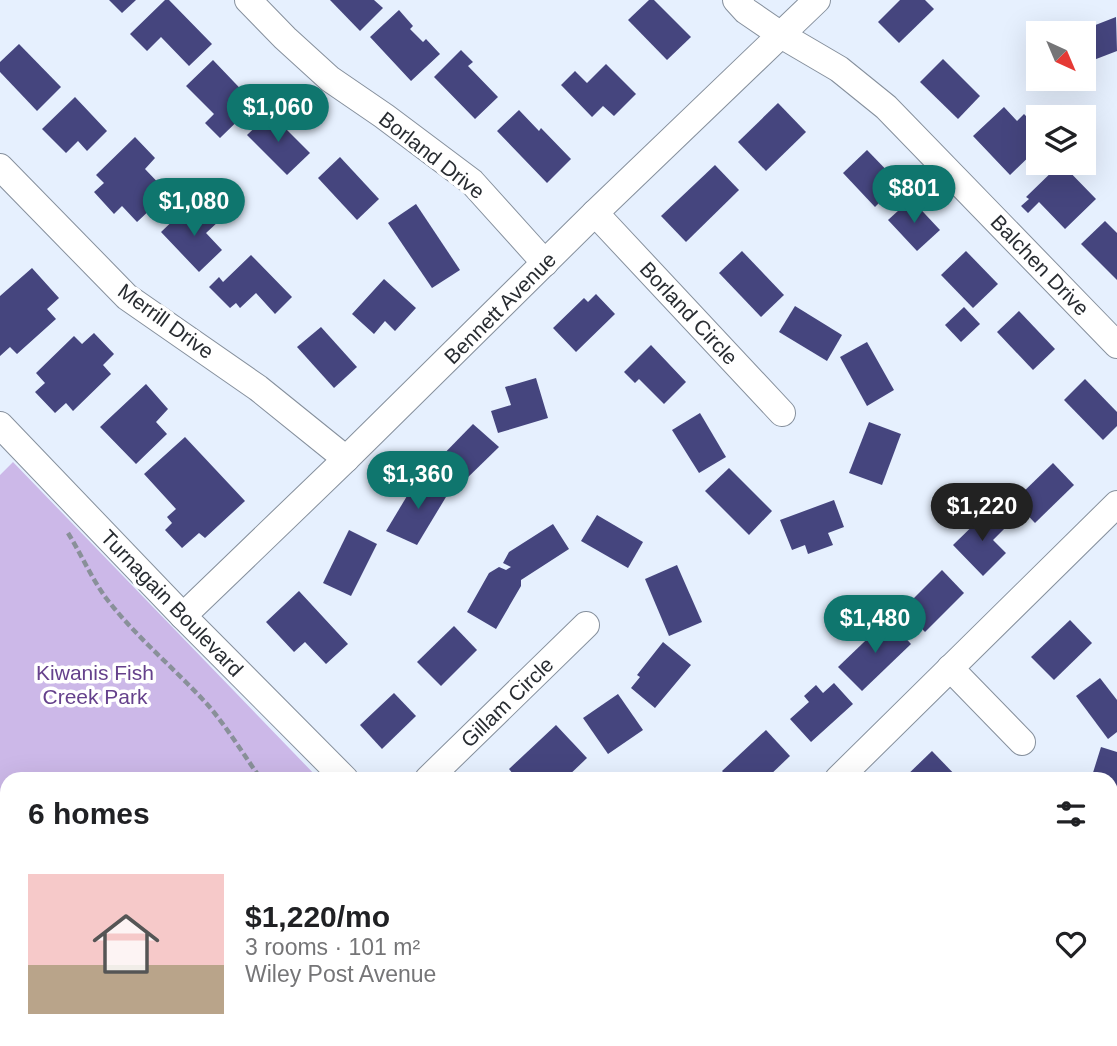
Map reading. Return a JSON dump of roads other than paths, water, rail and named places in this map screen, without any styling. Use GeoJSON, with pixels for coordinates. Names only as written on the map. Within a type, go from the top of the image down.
{"type":"FeatureCollection","features":[{"type":"Feature","properties":{"kind":"street","name":"Borland Drive"},"geometry":{"type":"LineString","coordinates":[[248,0],[330,79],[472,182],[545,263]]}},
{"type":"Feature","properties":{"kind":"street","name":"Balchen Drive"},"geometry":{"type":"LineString","coordinates":[[736,0],[781,35],[839,69],[886,107],[1117,345]]}},
{"type":"Feature","properties":{"kind":"street","name":"Bennett Avenue"},"geometry":{"type":"LineString","coordinates":[[183,616],[817,0]]}},
{"type":"Feature","properties":{"kind":"street","name":"Merrill Drive"},"geometry":{"type":"LineString","coordinates":[[0,167],[127,297],[258,388],[346,459]]}},
{"type":"Feature","properties":{"kind":"street","name":"Borland Circle"},"geometry":{"type":"LineString","coordinates":[[596,213],[782,413]]}},
{"type":"Feature","properties":{"kind":"street","name":"Turnagain Boulevard"},"geometry":{"type":"LineString","coordinates":[[0,425],[183,616],[338,772]]}},
{"type":"Feature","properties":{"kind":"street"},"geometry":{"type":"LineString","coordinates":[[845,772],[1117,504]]}},
{"type":"Feature","properties":{"kind":"street","name":"Gillam Circle"},"geometry":{"type":"LineString","coordinates":[[435,772],[586,625]]}},
{"type":"Feature","properties":{"kind":"street"},"geometry":{"type":"LineString","coordinates":[[950,668],[1022,742]]}},
{"type":"Feature","properties":{"kind":"park label","name":"Kiwanis Fish Creek Park"},"geometry":{"type":"Point","coordinates":[95,684]}}]}
